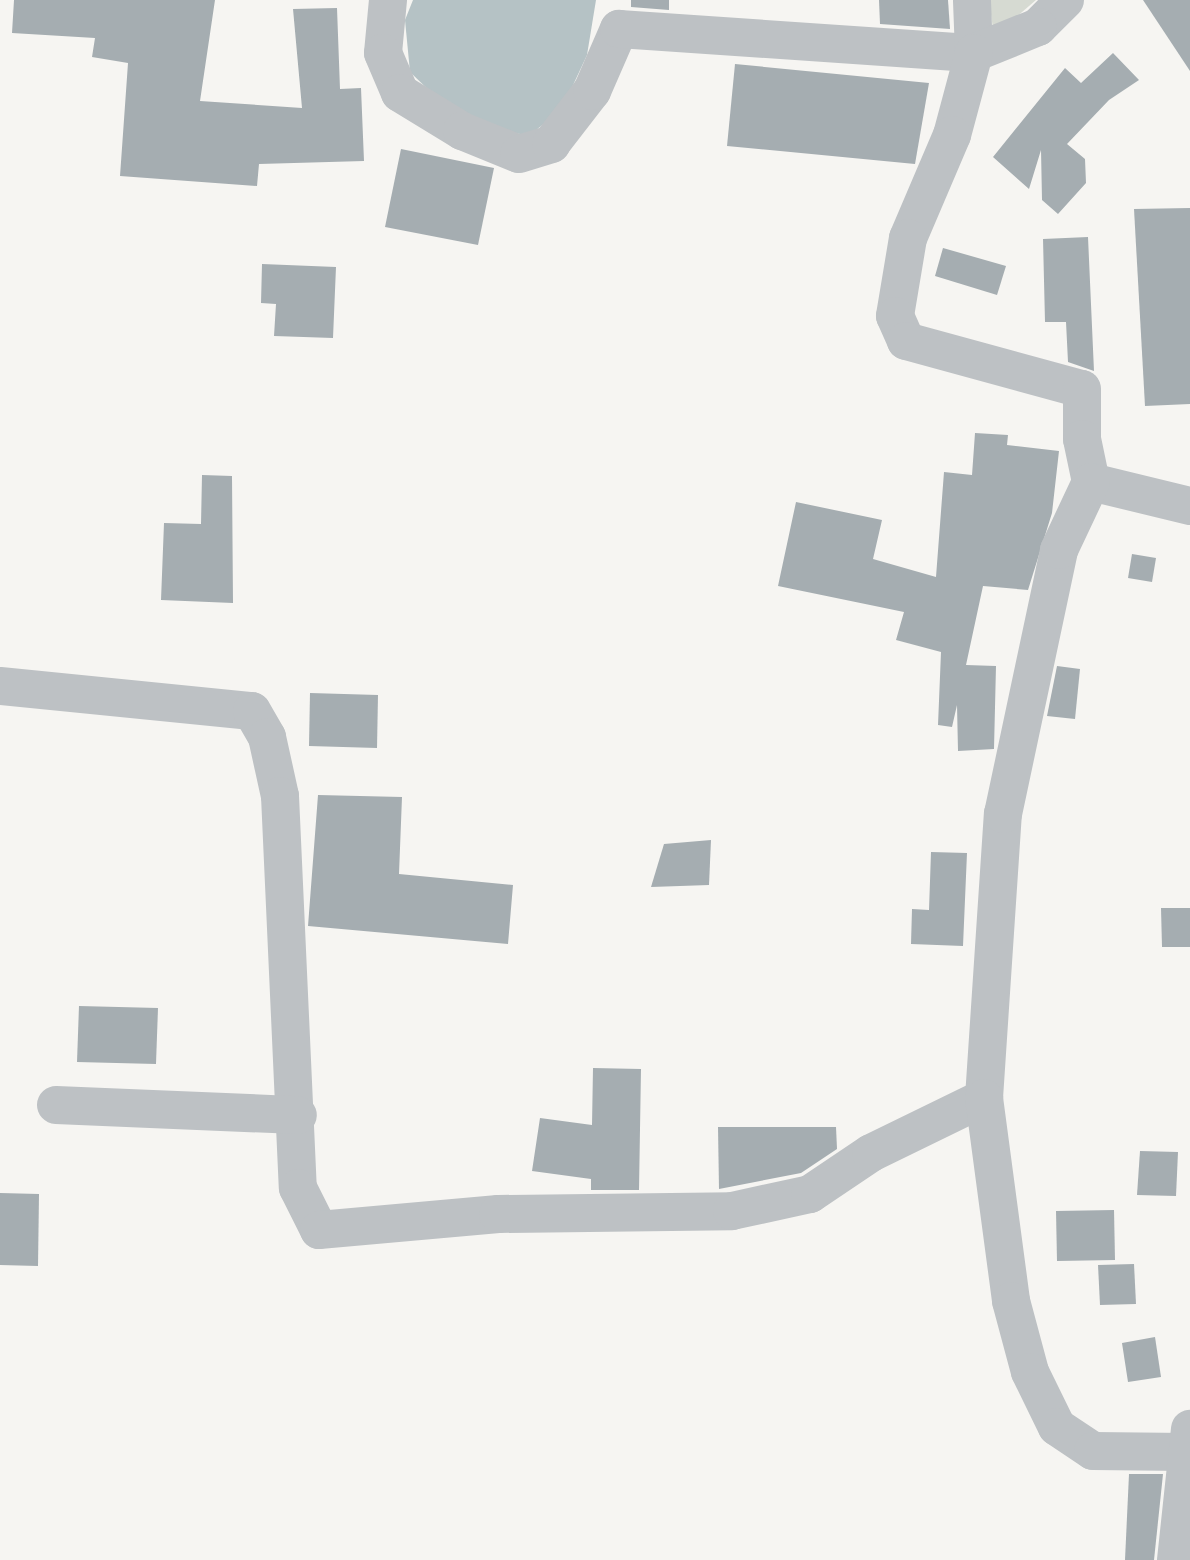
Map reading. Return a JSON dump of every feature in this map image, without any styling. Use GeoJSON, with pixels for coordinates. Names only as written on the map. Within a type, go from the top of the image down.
{"type":"FeatureCollection","features":[{"type":"Feature","properties":{"kind":"street"},"geometry":{"type":"LineString","coordinates":[[388,0],[383,53],[400,93],[462,131],[520,154],[551,144],[592,90],[619,29],[974,53],[1038,27],[1066,0]]}},
{"type":"Feature","properties":{"kind":"street"},"geometry":{"type":"LineString","coordinates":[[972,0],[974,53],[952,136],[908,238],[895,316],[906,341],[1082,389],[1082,439],[1092,482],[1059,550],[1003,814],[984,1098],[1011,1302],[1030,1372],[1057,1427],[1093,1451],[1188,1440],[1176,1560]]}},
{"type":"Feature","properties":{"kind":"street"},"geometry":{"type":"LineString","coordinates":[[1092,482],[1190,506]]}},
{"type":"Feature","properties":{"kind":"street"},"geometry":{"type":"LineString","coordinates":[[0,686],[252,711],[267,738],[280,796],[298,1115],[298,1188],[319,1230],[498,1214],[732,1211],[810,1194],[871,1153],[984,1098]]}},
{"type":"Feature","properties":{"kind":"street"},"geometry":{"type":"LineString","coordinates":[[56,1106],[298,1115]]}},
{"type":"Feature","properties":{"kind":"shaded area"},"geometry":{"type":"Polygon","coordinates":[[[413,0],[596,0],[587,55],[562,109],[530,135],[500,132],[442,103],[410,72],[405,20],[413,0]]]}},
{"type":"Feature","properties":{"kind":"shaded area"},"geometry":{"type":"Polygon","coordinates":[[[989,0],[1036,0],[994,36],[989,0]]]}},
{"type":"Feature","properties":{"kind":"building"},"geometry":{"type":"Polygon","coordinates":[[[14,0],[215,0],[200,101],[302,108],[293,9],[337,8],[340,89],[361,88],[364,161],[259,164],[257,186],[120,176],[128,63],[92,57],[95,38],[12,33],[14,0]]]}},
{"type":"Feature","properties":{"kind":"building"},"geometry":{"type":"Polygon","coordinates":[[[631,0],[669,0],[669,10],[631,7],[631,0]]]}},
{"type":"Feature","properties":{"kind":"building"},"geometry":{"type":"Polygon","coordinates":[[[879,0],[948,0],[950,29],[880,24],[879,0]]]}},
{"type":"Feature","properties":{"kind":"building"},"geometry":{"type":"Polygon","coordinates":[[[1143,0],[1190,0],[1190,71],[1143,0]]]}},
{"type":"Feature","properties":{"kind":"building"},"geometry":{"type":"Polygon","coordinates":[[[1113,53],[1139,80],[1109,100],[1067,144],[1085,159],[1086,183],[1058,214],[1042,200],[1041,150],[1029,189],[993,157],[1065,68],[1081,83],[1113,53]]]}},
{"type":"Feature","properties":{"kind":"building"},"geometry":{"type":"Polygon","coordinates":[[[735,64],[929,83],[915,164],[727,146],[735,64]]]}},
{"type":"Feature","properties":{"kind":"building"},"geometry":{"type":"Polygon","coordinates":[[[401,149],[494,168],[478,245],[385,227],[401,149]]]}},
{"type":"Feature","properties":{"kind":"building"},"geometry":{"type":"Polygon","coordinates":[[[1190,208],[1190,404],[1145,406],[1134,209],[1190,208]]]}},
{"type":"Feature","properties":{"kind":"building"},"geometry":{"type":"Polygon","coordinates":[[[1088,237],[1094,371],[1068,362],[1066,322],[1045,322],[1043,239],[1088,237]]]}},
{"type":"Feature","properties":{"kind":"building"},"geometry":{"type":"Polygon","coordinates":[[[943,248],[1006,266],[997,295],[935,276],[943,248]]]}},
{"type":"Feature","properties":{"kind":"building"},"geometry":{"type":"Polygon","coordinates":[[[262,264],[336,267],[333,338],[274,336],[276,304],[261,303],[262,264]]]}},
{"type":"Feature","properties":{"kind":"building"},"geometry":{"type":"Polygon","coordinates":[[[975,433],[1008,435],[1007,445],[1059,451],[1052,513],[1028,590],[983,586],[966,665],[996,666],[994,749],[958,751],[957,705],[952,727],[938,725],[941,652],[896,640],[904,612],[778,586],[796,502],[882,520],[873,559],[936,577],[944,472],[972,475],[975,433]]]}},
{"type":"Feature","properties":{"kind":"building"},"geometry":{"type":"Polygon","coordinates":[[[202,475],[232,476],[233,603],[161,600],[164,523],[201,524],[202,475]]]}},
{"type":"Feature","properties":{"kind":"building"},"geometry":{"type":"Polygon","coordinates":[[[1132,554],[1156,558],[1152,582],[1128,578],[1132,554]]]}},
{"type":"Feature","properties":{"kind":"building"},"geometry":{"type":"Polygon","coordinates":[[[1057,666],[1080,669],[1075,719],[1047,716],[1057,666]]]}},
{"type":"Feature","properties":{"kind":"building"},"geometry":{"type":"Polygon","coordinates":[[[310,693],[378,695],[377,748],[309,746],[310,693]]]}},
{"type":"Feature","properties":{"kind":"building"},"geometry":{"type":"Polygon","coordinates":[[[318,795],[402,797],[399,874],[513,885],[508,944],[308,926],[318,795]]]}},
{"type":"Feature","properties":{"kind":"building"},"geometry":{"type":"Polygon","coordinates":[[[711,840],[709,885],[651,887],[664,844],[711,840]]]}},
{"type":"Feature","properties":{"kind":"building"},"geometry":{"type":"Polygon","coordinates":[[[931,852],[967,853],[963,946],[911,944],[912,909],[929,910],[931,852]]]}},
{"type":"Feature","properties":{"kind":"building"},"geometry":{"type":"Polygon","coordinates":[[[1161,908],[1190,908],[1190,947],[1162,947],[1161,908]]]}},
{"type":"Feature","properties":{"kind":"building"},"geometry":{"type":"Polygon","coordinates":[[[79,1006],[158,1008],[156,1064],[77,1062],[79,1006]]]}},
{"type":"Feature","properties":{"kind":"building"},"geometry":{"type":"Polygon","coordinates":[[[593,1068],[641,1069],[639,1190],[591,1190],[591,1179],[532,1171],[540,1118],[592,1125],[593,1068]]]}},
{"type":"Feature","properties":{"kind":"building"},"geometry":{"type":"Polygon","coordinates":[[[718,1127],[836,1127],[837,1149],[801,1173],[719,1189],[718,1127]]]}},
{"type":"Feature","properties":{"kind":"building"},"geometry":{"type":"Polygon","coordinates":[[[1140,1151],[1178,1152],[1176,1196],[1137,1195],[1140,1151]]]}},
{"type":"Feature","properties":{"kind":"building"},"geometry":{"type":"Polygon","coordinates":[[[0,1193],[39,1194],[38,1266],[0,1265],[0,1193]]]}},
{"type":"Feature","properties":{"kind":"building"},"geometry":{"type":"Polygon","coordinates":[[[1114,1210],[1115,1260],[1057,1261],[1056,1211],[1114,1210]]]}},
{"type":"Feature","properties":{"kind":"building"},"geometry":{"type":"Polygon","coordinates":[[[1134,1264],[1136,1304],[1100,1305],[1098,1265],[1134,1264]]]}},
{"type":"Feature","properties":{"kind":"building"},"geometry":{"type":"Polygon","coordinates":[[[1155,1337],[1161,1377],[1128,1382],[1122,1343],[1155,1337]]]}},
{"type":"Feature","properties":{"kind":"building"},"geometry":{"type":"Polygon","coordinates":[[[1129,1474],[1163,1474],[1154,1560],[1125,1560],[1129,1474]]]}}]}
